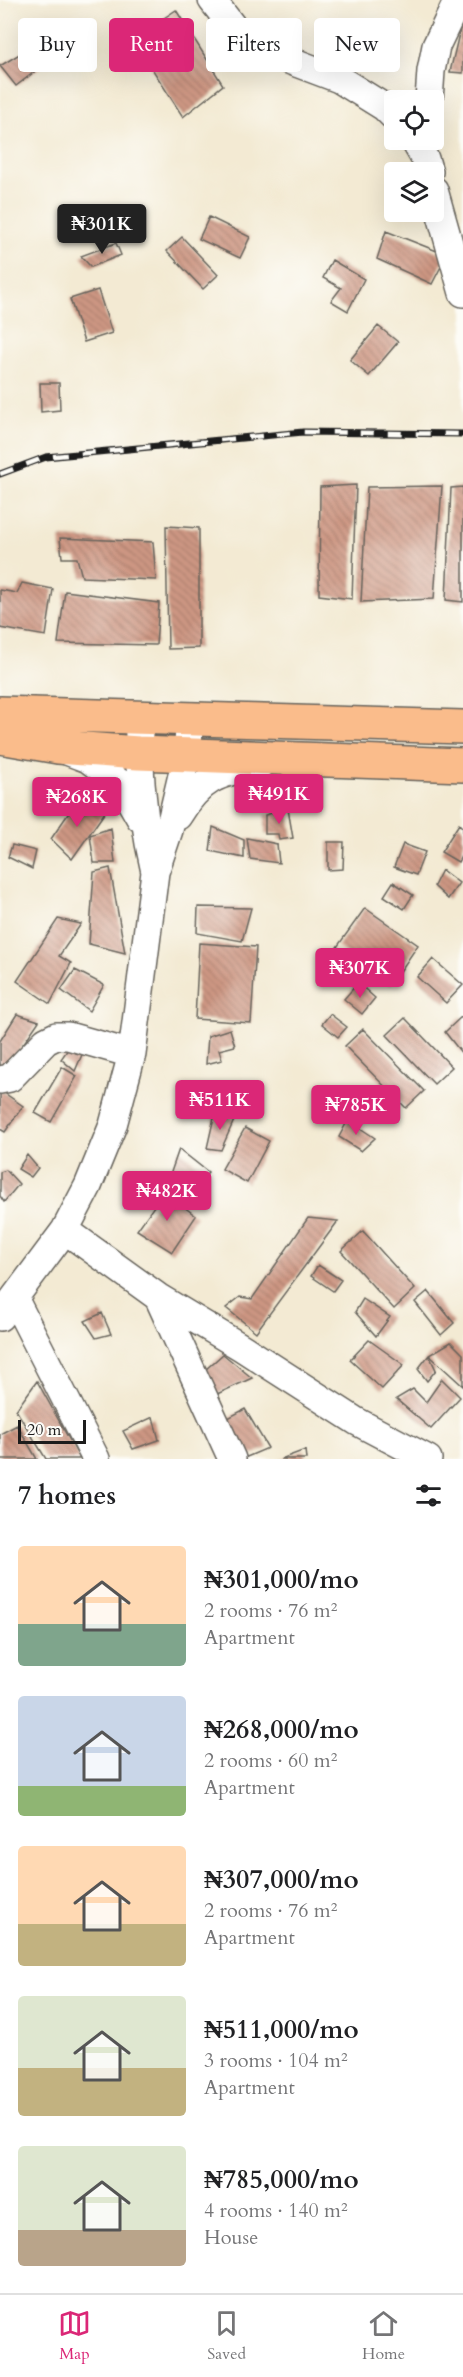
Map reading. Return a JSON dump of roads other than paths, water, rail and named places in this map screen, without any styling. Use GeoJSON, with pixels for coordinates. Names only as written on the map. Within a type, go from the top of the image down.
{"type":"FeatureCollection","features":[{"type":"Feature","properties":{"kind":"main road"},"geometry":{"type":"LineString","coordinates":[[0,713],[463,727]]}},
{"type":"Feature","properties":{"kind":"main road"},"geometry":{"type":"LineString","coordinates":[[0,737],[58,747],[138,753],[463,765]]}},
{"type":"Feature","properties":{"kind":"street"},"geometry":{"type":"LineString","coordinates":[[212,0],[233,27],[262,50],[339,79],[384,107]]}},
{"type":"Feature","properties":{"kind":"street"},"geometry":{"type":"LineString","coordinates":[[430,90],[436,46],[458,0]]}},
{"type":"Feature","properties":{"kind":"street"},"geometry":{"type":"LineString","coordinates":[[443,222],[463,293]]}},
{"type":"Feature","properties":{"kind":"street"},"geometry":{"type":"LineString","coordinates":[[96,1459],[7,1308],[65,1230],[88,1186],[112,1125],[132,1054],[155,872],[157,829],[138,753],[139,718]]}},
{"type":"Feature","properties":{"kind":"street"},"geometry":{"type":"LineString","coordinates":[[157,829],[187,754],[190,720]]}},
{"type":"Feature","properties":{"kind":"street"},"geometry":{"type":"LineString","coordinates":[[58,747],[88,759],[120,783],[157,829]]}},
{"type":"Feature","properties":{"kind":"street"},"geometry":{"type":"LineString","coordinates":[[157,829],[205,783],[228,771],[293,759]]}},
{"type":"Feature","properties":{"kind":"street"},"geometry":{"type":"LineString","coordinates":[[0,1080],[10,1078],[46,1041],[56,1036],[68,1036],[132,1054]]}},
{"type":"Feature","properties":{"kind":"street"},"geometry":{"type":"LineString","coordinates":[[65,1230],[158,1297],[356,1421],[428,1459]]}},
{"type":"Feature","properties":{"kind":"street"},"geometry":{"type":"LineString","coordinates":[[158,1297],[232,1459]]}},
{"type":"Feature","properties":{"kind":"railway"},"geometry":{"type":"LineString","coordinates":[[0,474],[46,457],[303,432],[463,434]]}}]}
